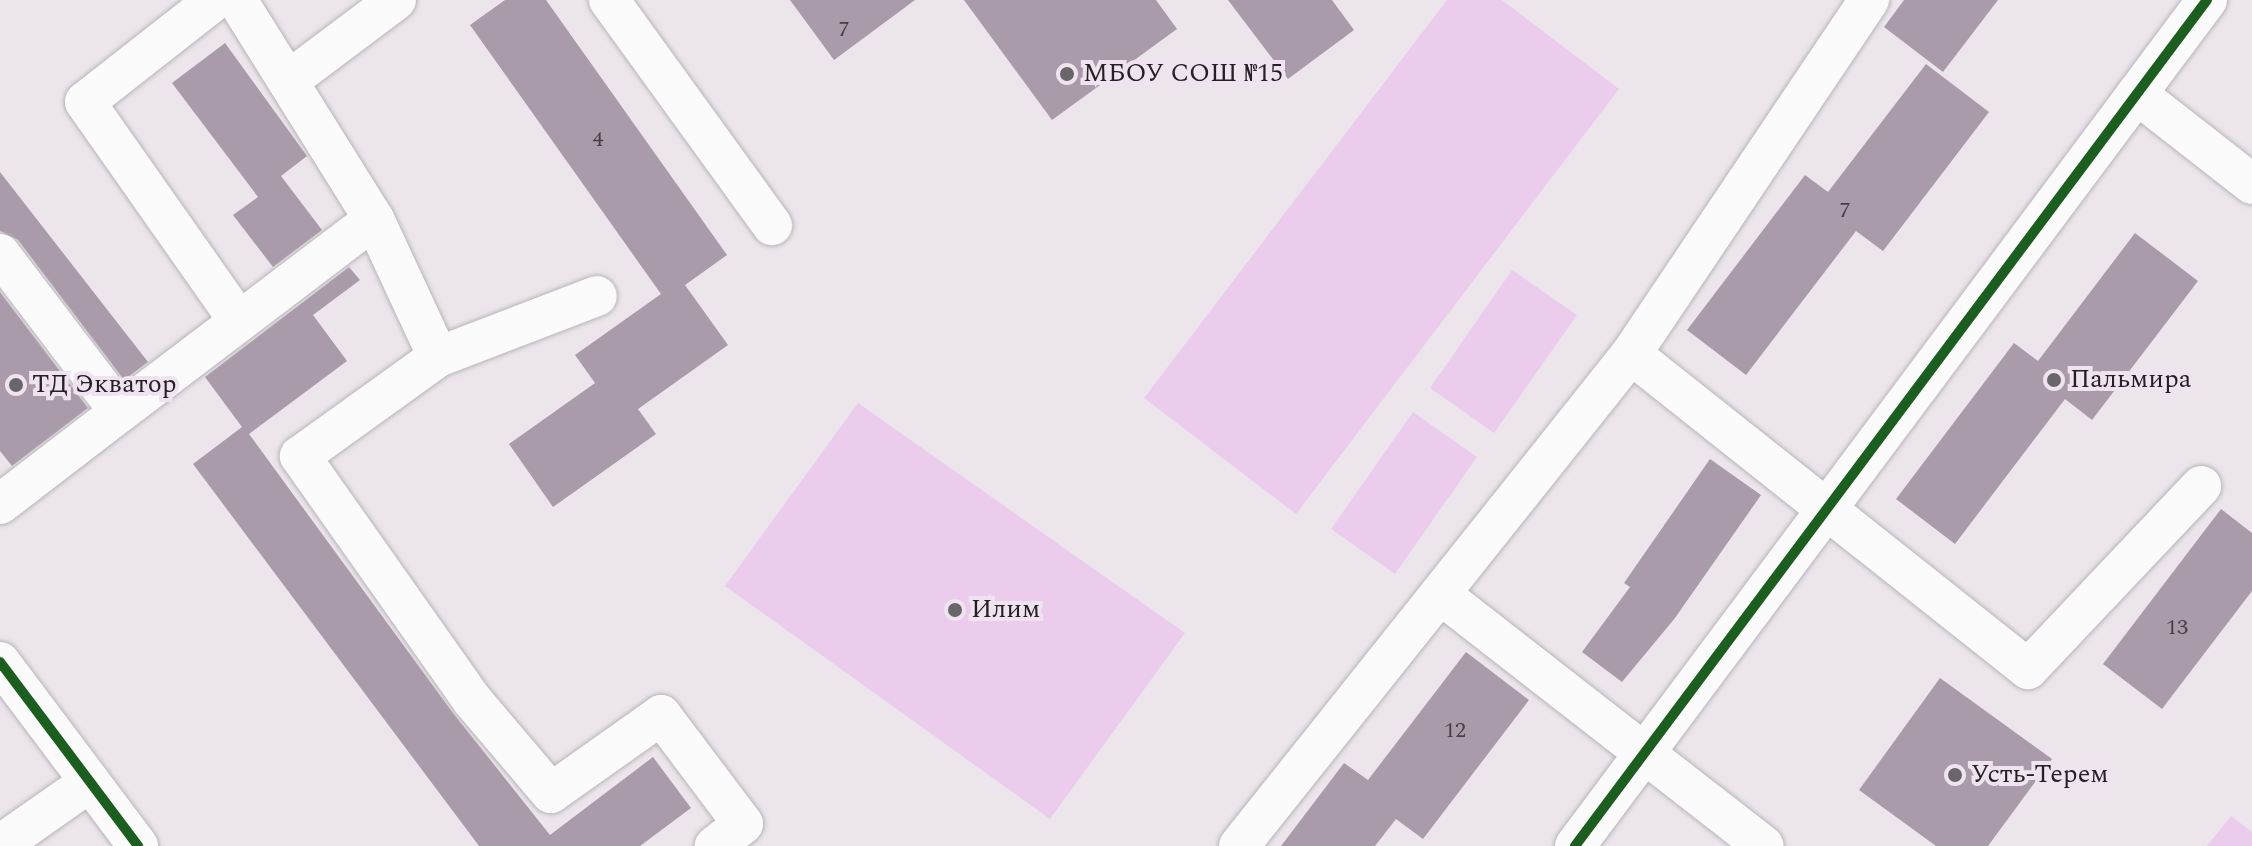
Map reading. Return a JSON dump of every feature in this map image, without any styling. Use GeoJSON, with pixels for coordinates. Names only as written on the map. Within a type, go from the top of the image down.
{"type":"FeatureCollection","features":[{"type":"Feature","properties":{"kind":"street"},"geometry":{"type":"LineString","coordinates":[[215,0],[85,102],[239,321]]}},
{"type":"Feature","properties":{"kind":"street"},"geometry":{"type":"LineString","coordinates":[[237,0],[374,219],[438,357]]}},
{"type":"Feature","properties":{"kind":"street"},"geometry":{"type":"LineString","coordinates":[[288,81],[396,0]]}},
{"type":"Feature","properties":{"kind":"street"},"geometry":{"type":"LineString","coordinates":[[609,0],[772,225]]}},
{"type":"Feature","properties":{"kind":"street"},"geometry":{"type":"LineString","coordinates":[[1239,846],[1631,354],[1869,0]]}},
{"type":"Feature","properties":{"kind":"street"},"geometry":{"type":"LineString","coordinates":[[1575,846],[1825,507],[2207,0]]}},
{"type":"Feature","properties":{"kind":"street"},"geometry":{"type":"LineString","coordinates":[[2137,94],[2252,184]]}},
{"type":"Feature","properties":{"kind":"street"},"geometry":{"type":"LineString","coordinates":[[0,504],[374,219]]}},
{"type":"Feature","properties":{"kind":"street"},"geometry":{"type":"LineString","coordinates":[[0,254],[120,412]]}},
{"type":"Feature","properties":{"kind":"street"},"geometry":{"type":"LineString","coordinates":[[597,296],[438,357],[300,456],[472,700],[551,793],[661,715],[743,824],[715,846]]}},
{"type":"Feature","properties":{"kind":"street"},"geometry":{"type":"LineString","coordinates":[[1631,354],[2028,669],[2201,486]]}},
{"type":"Feature","properties":{"kind":"street"},"geometry":{"type":"LineString","coordinates":[[1440,594],[1764,846]]}},
{"type":"Feature","properties":{"kind":"street"},"geometry":{"type":"LineString","coordinates":[[0,662],[138,846]]}},
{"type":"Feature","properties":{"kind":"street"},"geometry":{"type":"LineString","coordinates":[[0,845],[90,782]]}},
{"type":"Feature","properties":{"kind":"shaded area"},"geometry":{"type":"Polygon","coordinates":[[[1447,0],[1502,0],[1619,89],[1296,514],[1144,398],[1447,0]]]}},
{"type":"Feature","properties":{"kind":"shaded area"},"geometry":{"type":"Polygon","coordinates":[[[1512,270],[1577,315],[1494,433],[1430,388],[1512,270]]]}},
{"type":"Feature","properties":{"kind":"shaded area","name":"Илим"},"geometry":{"type":"Polygon","coordinates":[[[858,403],[1185,633],[1050,819],[725,586],[858,403]]]}},
{"type":"Feature","properties":{"kind":"shaded area"},"geometry":{"type":"Polygon","coordinates":[[[1413,412],[1477,457],[1395,574],[1331,529],[1413,412]]]}},
{"type":"Feature","properties":{"kind":"shaded area"},"geometry":{"type":"Polygon","coordinates":[[[2231,816],[2252,832],[2252,846],[2207,846],[2231,816]]]}},
{"type":"Feature","properties":{"kind":"building"},"geometry":{"type":"Polygon","coordinates":[[[505,0],[546,0],[727,255],[685,285],[728,345],[638,409],[656,434],[553,507],[509,444],[595,383],[575,355],[661,294],[470,25],[505,0]]]}},
{"type":"Feature","properties":{"kind":"building"},"geometry":{"type":"Polygon","coordinates":[[[790,0],[915,0],[834,60],[790,0]]]}},
{"type":"Feature","properties":{"kind":"building","name":"МБОУ СОШ №15"},"geometry":{"type":"Polygon","coordinates":[[[964,0],[1156,0],[1177,29],[1052,120],[964,0]]]}},
{"type":"Feature","properties":{"kind":"building"},"geometry":{"type":"Polygon","coordinates":[[[1228,0],[1332,0],[1354,30],[1288,79],[1228,0]]]}},
{"type":"Feature","properties":{"kind":"building"},"geometry":{"type":"Polygon","coordinates":[[[1904,0],[1998,0],[1943,72],[1884,27],[1904,0]]]}},
{"type":"Feature","properties":{"kind":"building"},"geometry":{"type":"Polygon","coordinates":[[[225,43],[307,156],[281,176],[322,230],[273,267],[233,215],[258,197],[172,83],[225,43]]]}},
{"type":"Feature","properties":{"kind":"building"},"geometry":{"type":"Polygon","coordinates":[[[1926,64],[1989,112],[1883,251],[1856,231],[1746,375],[1687,330],[1805,175],[1828,192],[1926,64]]]}},
{"type":"Feature","properties":{"kind":"building"},"geometry":{"type":"Polygon","coordinates":[[[0,172],[148,362],[124,380],[18,240],[0,231],[0,172]]]}},
{"type":"Feature","properties":{"kind":"building","name":"Пальмира"},"geometry":{"type":"Polygon","coordinates":[[[2135,233],[2198,281],[2092,420],[2065,399],[1955,544],[1896,499],[2014,343],[2038,361],[2135,233]]]}},
{"type":"Feature","properties":{"kind":"building"},"geometry":{"type":"Polygon","coordinates":[[[349,267],[360,280],[313,315],[347,361],[249,434],[453,713],[550,835],[653,757],[691,808],[640,846],[479,846],[193,464],[242,427],[205,377],[349,267]]]}},
{"type":"Feature","properties":{"kind":"building"},"geometry":{"type":"Polygon","coordinates":[[[0,292],[88,408],[12,466],[0,451],[0,292]]]}},
{"type":"Feature","properties":{"kind":"building"},"geometry":{"type":"Polygon","coordinates":[[[1710,459],[1761,495],[1675,618],[1622,682],[1582,652],[1630,587],[1624,583],[1710,459]]]}},
{"type":"Feature","properties":{"kind":"building"},"geometry":{"type":"Polygon","coordinates":[[[2221,509],[2252,533],[2252,591],[2162,709],[2103,664],[2221,509]]]}},
{"type":"Feature","properties":{"kind":"building"},"geometry":{"type":"Polygon","coordinates":[[[1466,652],[1529,700],[1423,839],[1396,819],[1375,846],[1281,846],[1344,763],[1368,780],[1466,652]]]}},
{"type":"Feature","properties":{"kind":"building","name":"Усть-Терем"},"geometry":{"type":"Polygon","coordinates":[[[1940,678],[2052,759],[1988,846],[1936,846],[1859,790],[1940,678]]]}},
{"type":"Feature","properties":{"kind":"cycle path"},"geometry":{"type":"LineString","coordinates":[[1575,846],[2207,0]]}},
{"type":"Feature","properties":{"kind":"cycle path"},"geometry":{"type":"LineString","coordinates":[[0,662],[138,846]]}},
{"type":"Feature","properties":{"kind":"place","name":"МБОУ СОШ №15"},"geometry":{"type":"Point","coordinates":[1067,74]}},
{"type":"Feature","properties":{"kind":"place","name":"Пальмира"},"geometry":{"type":"Point","coordinates":[2054,380]}},
{"type":"Feature","properties":{"kind":"place","name":"ТД Экватор"},"geometry":{"type":"Point","coordinates":[16,385]}},
{"type":"Feature","properties":{"kind":"place","name":"Илим"},"geometry":{"type":"Point","coordinates":[955,610]}},
{"type":"Feature","properties":{"kind":"place","name":"Усть-Терем"},"geometry":{"type":"Point","coordinates":[1955,775]}}]}
